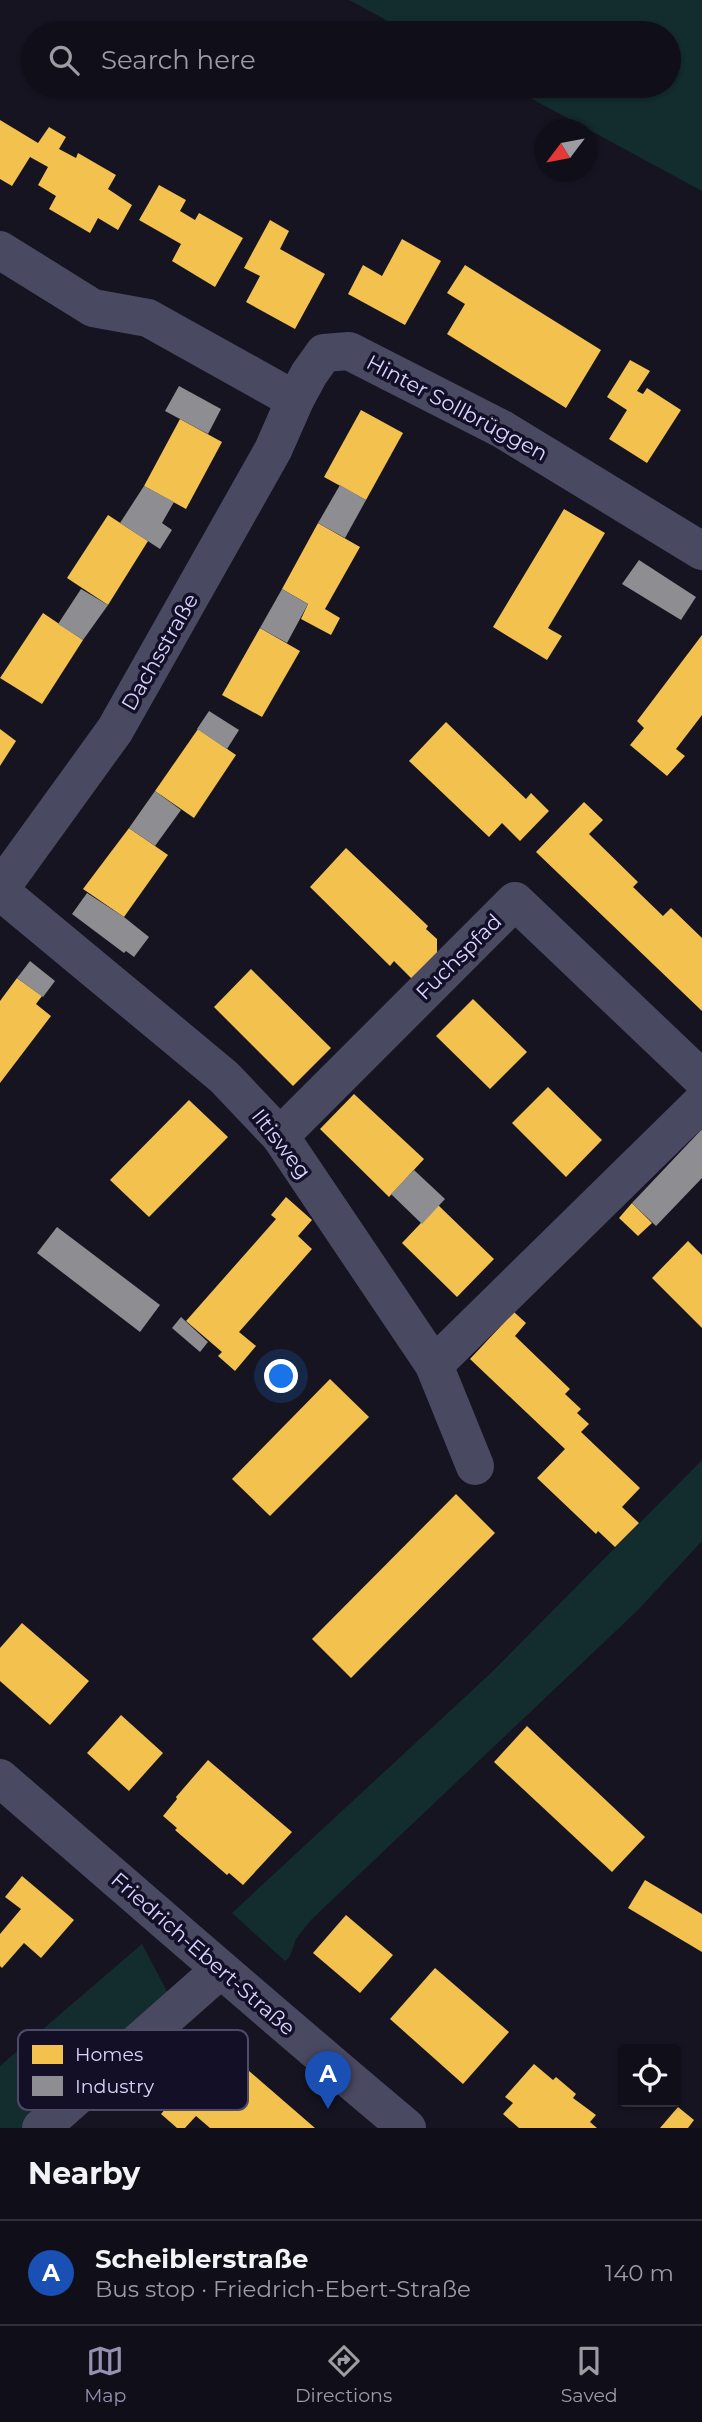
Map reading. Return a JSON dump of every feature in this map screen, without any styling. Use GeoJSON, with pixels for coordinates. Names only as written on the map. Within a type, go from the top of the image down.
{"type":"FeatureCollection","features":[{"type":"Feature","properties":{"kind":"street"},"geometry":{"type":"LineString","coordinates":[[0,250],[93,308],[148,318],[295,400]]}},
{"type":"Feature","properties":{"kind":"street","name":"Hinter Sollbrüggen"},"geometry":{"type":"LineString","coordinates":[[295,400],[324,353],[349,351],[502,429],[702,551]]}},
{"type":"Feature","properties":{"kind":"street","name":"Dachsstraße"},"geometry":{"type":"LineString","coordinates":[[0,890],[115,730],[273,450],[295,400]]}},
{"type":"Feature","properties":{"kind":"street","name":"Iltisweg"},"geometry":{"type":"LineString","coordinates":[[0,890],[224,1077],[280,1136],[434,1365],[475,1466]]}},
{"type":"Feature","properties":{"kind":"street","name":"Fuchspfad"},"geometry":{"type":"LineString","coordinates":[[280,1136],[515,901],[702,1079]]}},
{"type":"Feature","properties":{"kind":"street"},"geometry":{"type":"LineString","coordinates":[[434,1365],[702,1102]]}},
{"type":"Feature","properties":{"kind":"street","name":"Friedrich-Ebert-Straße"},"geometry":{"type":"LineString","coordinates":[[0,1778],[220,1970],[407,2128]]}},
{"type":"Feature","properties":{"kind":"street"},"geometry":{"type":"LineString","coordinates":[[152,2030],[220,1970]]}},
{"type":"Feature","properties":{"kind":"street"},"geometry":{"type":"LineString","coordinates":[[41,2128],[61,2110]]}},
{"type":"Feature","properties":{"kind":"green space"},"geometry":{"type":"Polygon","coordinates":[[[349,0],[702,0],[702,191],[597,134],[597,119],[569,119],[530,98],[681,98],[681,21],[388,21],[349,0]]]}},
{"type":"Feature","properties":{"kind":"green space"},"geometry":{"type":"Polygon","coordinates":[[[702,1460],[702,1541],[638,1610],[311,1920],[296,1939],[290,1956],[285,1961],[232,1913],[492,1672],[702,1460]]]}},
{"type":"Feature","properties":{"kind":"green space"},"geometry":{"type":"Polygon","coordinates":[[[142,1944],[171,1999],[135,2030],[42,2030],[142,1944]]]}},
{"type":"Feature","properties":{"kind":"green space"},"geometry":{"type":"Polygon","coordinates":[[[18,2051],[18,2110],[42,2110],[21,2128],[0,2128],[0,2066],[18,2051]]]}},
{"type":"Feature","properties":{"kind":"building: Homes"},"geometry":{"type":"Polygon","coordinates":[[[0,120],[38,143],[49,127],[66,137],[59,149],[76,158],[78,153],[116,175],[108,189],[132,205],[118,230],[98,218],[90,233],[49,209],[56,196],[38,185],[48,167],[30,157],[12,186],[0,179],[0,120]]]}},
{"type":"Feature","properties":{"kind":"building: Homes"},"geometry":{"type":"Polygon","coordinates":[[[159,185],[186,200],[180,211],[195,220],[199,213],[243,238],[215,287],[172,261],[181,244],[139,220],[159,185]]]}},
{"type":"Feature","properties":{"kind":"building: Homes"},"geometry":{"type":"Polygon","coordinates":[[[270,220],[289,231],[280,249],[325,274],[295,329],[246,302],[260,276],[244,268],[270,220]]]}},
{"type":"Feature","properties":{"kind":"building: Homes"},"geometry":{"type":"Polygon","coordinates":[[[402,239],[441,261],[405,325],[348,294],[363,265],[382,276],[402,239]]]}},
{"type":"Feature","properties":{"kind":"building: Homes"},"geometry":{"type":"Polygon","coordinates":[[[465,265],[601,350],[566,408],[447,334],[465,304],[447,293],[465,265]]]}},
{"type":"Feature","properties":{"kind":"building: Homes"},"geometry":{"type":"Polygon","coordinates":[[[630,360],[650,371],[637,391],[643,394],[647,388],[681,410],[647,463],[609,439],[627,410],[607,397],[630,360]]]}},
{"type":"Feature","properties":{"kind":"building: Homes"},"geometry":{"type":"Polygon","coordinates":[[[361,410],[403,433],[366,500],[324,477],[361,410]]]}},
{"type":"Feature","properties":{"kind":"building: Homes"},"geometry":{"type":"Polygon","coordinates":[[[180,419],[222,442],[186,509],[144,486],[180,419]]]}},
{"type":"Feature","properties":{"kind":"building: Homes"},"geometry":{"type":"Polygon","coordinates":[[[564,509],[605,533],[548,628],[562,636],[547,660],[493,627],[564,509]]]}},
{"type":"Feature","properties":{"kind":"building: Homes"},"geometry":{"type":"Polygon","coordinates":[[[108,515],[148,541],[108,605],[67,578],[108,515]]]}},
{"type":"Feature","properties":{"kind":"building: Homes"},"geometry":{"type":"Polygon","coordinates":[[[318,523],[360,547],[325,609],[340,618],[331,635],[301,619],[308,604],[282,589],[318,523]]]}},
{"type":"Feature","properties":{"kind":"building: Homes"},"geometry":{"type":"Polygon","coordinates":[[[43,613],[83,640],[42,704],[0,678],[43,613]]]}},
{"type":"Feature","properties":{"kind":"building: Homes"},"geometry":{"type":"Polygon","coordinates":[[[260,628],[300,651],[262,717],[222,695],[260,628]]]}},
{"type":"Feature","properties":{"kind":"building: Homes"},"geometry":{"type":"Polygon","coordinates":[[[702,635],[702,715],[676,749],[685,756],[667,776],[630,745],[644,728],[637,721],[702,635]]]}},
{"type":"Feature","properties":{"kind":"building: Homes"},"geometry":{"type":"Polygon","coordinates":[[[446,722],[526,799],[531,793],[549,811],[520,841],[502,823],[489,837],[409,761],[446,722]]]}},
{"type":"Feature","properties":{"kind":"building: Homes"},"geometry":{"type":"Polygon","coordinates":[[[0,729],[16,741],[0,766],[0,729]]]}},
{"type":"Feature","properties":{"kind":"building: Homes"},"geometry":{"type":"Polygon","coordinates":[[[198,729],[236,755],[194,818],[155,791],[198,729]]]}},
{"type":"Feature","properties":{"kind":"building: Homes"},"geometry":{"type":"Polygon","coordinates":[[[584,802],[603,820],[589,834],[638,882],[633,887],[663,916],[671,908],[702,938],[702,1011],[536,852],[584,802]]]}},
{"type":"Feature","properties":{"kind":"building: Homes"},"geometry":{"type":"Polygon","coordinates":[[[129,828],[168,855],[124,917],[83,889],[129,828]]]}},
{"type":"Feature","properties":{"kind":"building: Homes"},"geometry":{"type":"Polygon","coordinates":[[[346,848],[428,926],[426,929],[437,939],[437,961],[415,982],[394,961],[390,966],[310,887],[346,848]]]}},
{"type":"Feature","properties":{"kind":"building: Homes"},"geometry":{"type":"Polygon","coordinates":[[[251,969],[331,1048],[293,1086],[214,1007],[251,969]]]}},
{"type":"Feature","properties":{"kind":"building: Homes"},"geometry":{"type":"Polygon","coordinates":[[[17,978],[42,996],[36,1004],[51,1016],[0,1083],[0,1001],[17,978]]]}},
{"type":"Feature","properties":{"kind":"building: Homes"},"geometry":{"type":"Polygon","coordinates":[[[473,999],[527,1052],[490,1089],[436,1036],[473,999]]]}},
{"type":"Feature","properties":{"kind":"building: Homes"},"geometry":{"type":"Polygon","coordinates":[[[548,1087],[602,1140],[566,1177],[512,1123],[548,1087]]]}},
{"type":"Feature","properties":{"kind":"building: Homes"},"geometry":{"type":"Polygon","coordinates":[[[354,1094],[424,1159],[389,1197],[320,1129],[354,1094]]]}},
{"type":"Feature","properties":{"kind":"building: Homes"},"geometry":{"type":"Polygon","coordinates":[[[189,1100],[228,1137],[149,1217],[110,1180],[189,1100]]]}},
{"type":"Feature","properties":{"kind":"building: Homes"},"geometry":{"type":"Polygon","coordinates":[[[286,1197],[312,1220],[298,1236],[312,1249],[239,1332],[256,1346],[235,1371],[218,1356],[222,1352],[186,1321],[276,1219],[271,1215],[286,1197]]]}},
{"type":"Feature","properties":{"kind":"building: Homes"},"geometry":{"type":"Polygon","coordinates":[[[632,1203],[652,1223],[638,1236],[619,1218],[632,1203]]]}},
{"type":"Feature","properties":{"kind":"building: Homes"},"geometry":{"type":"Polygon","coordinates":[[[438,1205],[494,1259],[457,1297],[402,1243],[438,1205]]]}},
{"type":"Feature","properties":{"kind":"building: Homes"},"geometry":{"type":"Polygon","coordinates":[[[688,1241],[702,1255],[702,1328],[652,1278],[688,1241]]]}},
{"type":"Feature","properties":{"kind":"building: Homes"},"geometry":{"type":"Polygon","coordinates":[[[514,1312],[526,1323],[515,1336],[570,1389],[565,1394],[581,1409],[577,1413],[589,1424],[581,1432],[640,1488],[622,1507],[639,1523],[615,1547],[598,1531],[596,1534],[537,1478],[565,1449],[470,1359],[514,1312]]]}},
{"type":"Feature","properties":{"kind":"building: Homes"},"geometry":{"type":"Polygon","coordinates":[[[330,1379],[369,1417],[270,1516],[232,1479],[330,1379]]]}},
{"type":"Feature","properties":{"kind":"building: Homes"},"geometry":{"type":"Polygon","coordinates":[[[456,1494],[495,1533],[351,1678],[312,1639],[456,1494]]]}},
{"type":"Feature","properties":{"kind":"building: Homes"},"geometry":{"type":"Polygon","coordinates":[[[22,1623],[89,1681],[50,1725],[0,1681],[0,1648],[22,1623]]]}},
{"type":"Feature","properties":{"kind":"building: Homes"},"geometry":{"type":"Polygon","coordinates":[[[121,1715],[163,1753],[129,1791],[87,1753],[121,1715]]]}},
{"type":"Feature","properties":{"kind":"building: Homes"},"geometry":{"type":"Polygon","coordinates":[[[527,1726],[645,1837],[612,1872],[494,1762],[527,1726]]]}},
{"type":"Feature","properties":{"kind":"building: Homes"},"geometry":{"type":"Polygon","coordinates":[[[208,1760],[292,1832],[243,1885],[229,1873],[227,1875],[175,1830],[177,1828],[163,1816],[208,1760]]]}},
{"type":"Feature","properties":{"kind":"building: Homes"},"geometry":{"type":"Polygon","coordinates":[[[22,1876],[74,1920],[41,1958],[24,1943],[2,1968],[0,1934],[21,1909],[5,1897],[22,1876]]]}},
{"type":"Feature","properties":{"kind":"building: Homes"},"geometry":{"type":"Polygon","coordinates":[[[645,1880],[702,1914],[702,1952],[628,1908],[645,1880]]]}},
{"type":"Feature","properties":{"kind":"building: Homes"},"geometry":{"type":"Polygon","coordinates":[[[346,1915],[393,1955],[360,1993],[313,1953],[346,1915]]]}},
{"type":"Feature","properties":{"kind":"building: Homes"},"geometry":{"type":"Polygon","coordinates":[[[435,1968],[509,2032],[463,2084],[390,2019],[435,1968]]]}},
{"type":"Feature","properties":{"kind":"building: Homes"},"geometry":{"type":"Polygon","coordinates":[[[534,2064],[553,2080],[556,2077],[576,2094],[573,2098],[596,2115],[590,2122],[597,2128],[519,2128],[503,2114],[513,2103],[505,2097],[534,2064]]]}},
{"type":"Feature","properties":{"kind":"building: Homes"},"geometry":{"type":"Polygon","coordinates":[[[248,2070],[315,2128],[210,2128],[196,2116],[185,2128],[177,2128],[161,2114],[164,2110],[248,2110],[248,2070]]]}},
{"type":"Feature","properties":{"kind":"building: Homes"},"geometry":{"type":"Polygon","coordinates":[[[678,2107],[694,2120],[688,2128],[660,2128],[678,2107]]]}},
{"type":"Feature","properties":{"kind":"building: Industry"},"geometry":{"type":"Polygon","coordinates":[[[179,386],[221,409],[208,434],[165,411],[179,386]]]}},
{"type":"Feature","properties":{"kind":"building: Industry"},"geometry":{"type":"Polygon","coordinates":[[[340,485],[366,500],[345,538],[318,523],[340,485]]]}},
{"type":"Feature","properties":{"kind":"building: Industry"},"geometry":{"type":"Polygon","coordinates":[[[144,486],[174,502],[162,523],[172,530],[160,549],[120,523],[144,486]]]}},
{"type":"Feature","properties":{"kind":"building: Industry"},"geometry":{"type":"Polygon","coordinates":[[[639,560],[696,597],[681,620],[622,584],[639,560]]]}},
{"type":"Feature","properties":{"kind":"building: Industry"},"geometry":{"type":"Polygon","coordinates":[[[81,589],[108,605],[83,640],[58,624],[81,589]]]}},
{"type":"Feature","properties":{"kind":"building: Industry"},"geometry":{"type":"Polygon","coordinates":[[[282,589],[308,604],[287,643],[260,628],[282,589]]]}},
{"type":"Feature","properties":{"kind":"building: Industry"},"geometry":{"type":"Polygon","coordinates":[[[209,711],[239,730],[227,749],[197,729],[209,711]]]}},
{"type":"Feature","properties":{"kind":"building: Industry"},"geometry":{"type":"Polygon","coordinates":[[[155,791],[181,810],[155,846],[129,828],[155,791]]]}},
{"type":"Feature","properties":{"kind":"building: Industry"},"geometry":{"type":"Polygon","coordinates":[[[87,893],[149,937],[134,957],[126,951],[124,953],[72,914],[87,893]]]}},
{"type":"Feature","properties":{"kind":"building: Industry"},"geometry":{"type":"Polygon","coordinates":[[[30,961],[55,981],[43,997],[17,978],[30,961]]]}},
{"type":"Feature","properties":{"kind":"building: Industry"},"geometry":{"type":"Polygon","coordinates":[[[702,1129],[702,1178],[656,1226],[632,1203],[702,1129]]]}},
{"type":"Feature","properties":{"kind":"building: Industry"},"geometry":{"type":"Polygon","coordinates":[[[414,1170],[445,1199],[422,1224],[391,1194],[414,1170]]]}},
{"type":"Feature","properties":{"kind":"building: Industry"},"geometry":{"type":"Polygon","coordinates":[[[57,1227],[160,1305],[140,1332],[37,1253],[57,1227]]]}},
{"type":"Feature","properties":{"kind":"building: Industry"},"geometry":{"type":"Polygon","coordinates":[[[181,1317],[208,1342],[200,1352],[172,1328],[181,1317]]]}},
{"type":"Feature","properties":{"kind":"place","name":"Scheiblerstraße"},"geometry":{"type":"Point","coordinates":[328,2109]}}]}
